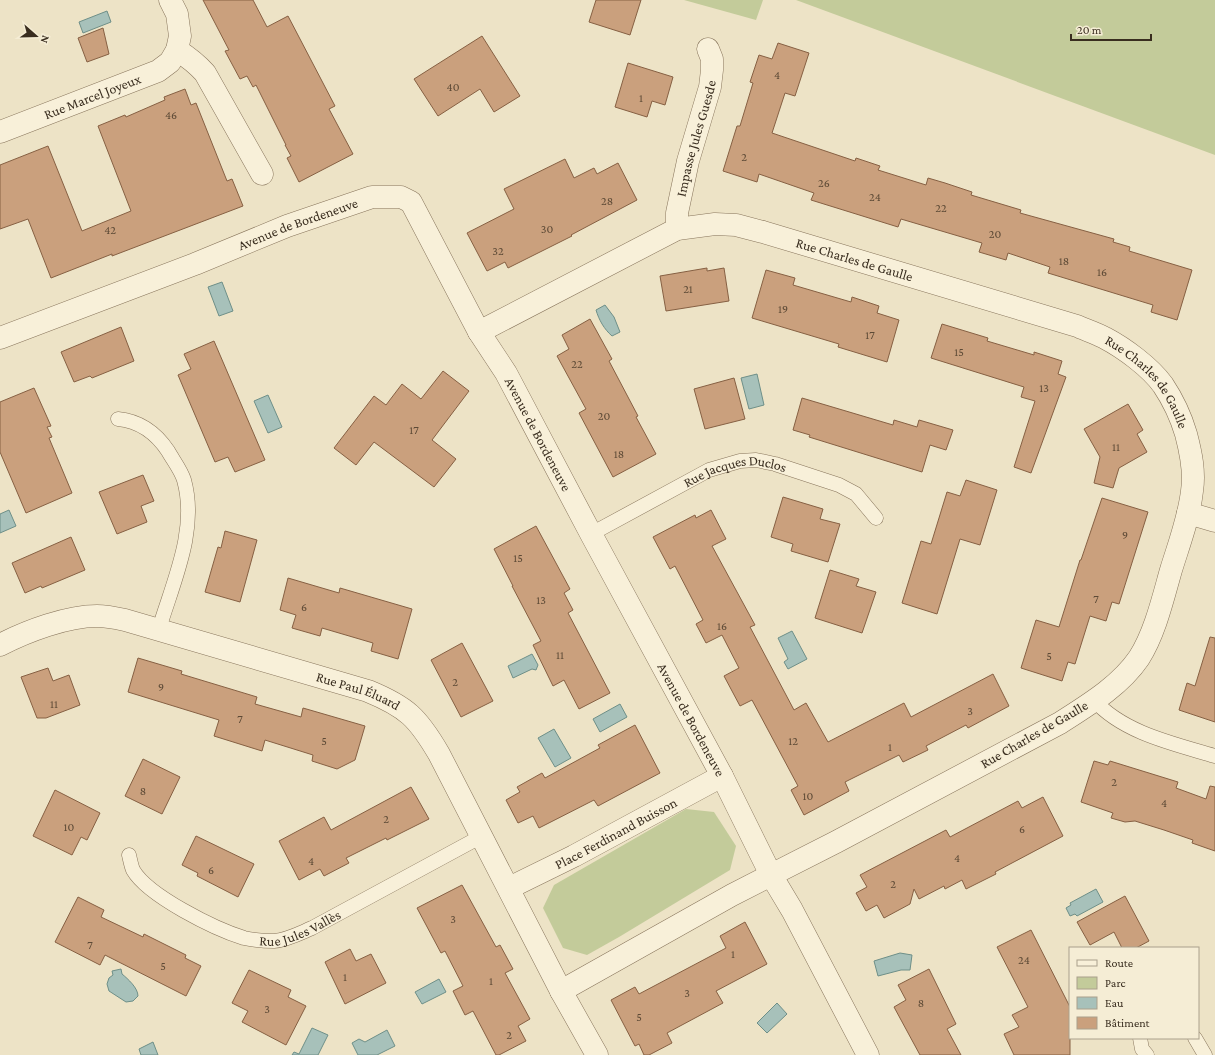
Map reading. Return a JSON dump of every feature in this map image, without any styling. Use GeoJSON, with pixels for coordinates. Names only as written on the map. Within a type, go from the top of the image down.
{"type":"FeatureCollection","features":[{"type":"Feature","properties":{"kind":"street"},"geometry":{"type":"LineString","coordinates":[[170,0],[177,14],[180,36],[177,50],[189,57],[205,73],[262,174]]}},
{"type":"Feature","properties":{"kind":"street","name":"Impasse Jules Guesde"},"geometry":{"type":"LineString","coordinates":[[677,229],[678,213],[688,161],[710,87],[712,59],[708,49]]}},
{"type":"Feature","properties":{"kind":"street","name":"Rue Marcel Joyeux"},"geometry":{"type":"LineString","coordinates":[[0,132],[158,71],[170,62],[177,50]]}},
{"type":"Feature","properties":{"kind":"street","name":"Avenue de Bordeneuve"},"geometry":{"type":"LineString","coordinates":[[0,338],[188,266],[287,226],[372,198],[389,196],[401,197],[411,202],[479,332],[506,373],[722,776],[771,875],[792,910],[868,1055]]}},
{"type":"Feature","properties":{"kind":"street","name":"Rue Charles de Gaulle"},"geometry":{"type":"LineString","coordinates":[[479,332],[677,229],[715,224],[736,225],[1077,326],[1104,337],[1123,350],[1151,373],[1163,385],[1176,407],[1190,450],[1192,490],[1188,513],[1162,600],[1148,640],[1139,658],[1127,673],[1094,700],[1060,723],[771,875]]}},
{"type":"Feature","properties":{"kind":"street"},"geometry":{"type":"LineString","coordinates":[[1188,513],[1215,521]]}},
{"type":"Feature","properties":{"kind":"street","name":"Rue Paul Éluard"},"geometry":{"type":"LineString","coordinates":[[0,646],[39,629],[69,620],[97,616],[125,620],[368,691],[388,699],[405,709],[416,720],[439,754],[561,991],[597,1055]]}},
{"type":"Feature","properties":{"kind":"street","name":"Place Ferdinand Buisson"},"geometry":{"type":"LineString","coordinates":[[509,888],[574,856],[722,776]]}},
{"type":"Feature","properties":{"kind":"street"},"geometry":{"type":"LineString","coordinates":[[561,991],[732,895],[771,875]]}},
{"type":"Feature","properties":{"kind":"lane"},"geometry":{"type":"LineString","coordinates":[[118,419],[129,420],[146,428],[161,441],[174,461],[183,479],[188,502],[187,533],[159,629]]}},
{"type":"Feature","properties":{"kind":"lane","name":"Rue Jacques Duclos"},"geometry":{"type":"LineString","coordinates":[[591,534],[709,470],[740,460],[756,460],[775,464],[839,485],[856,494],[876,518]]}},
{"type":"Feature","properties":{"kind":"lane"},"geometry":{"type":"LineString","coordinates":[[1094,700],[1102,709],[1127,726],[1176,744],[1215,756]]}},
{"type":"Feature","properties":{"kind":"lane","name":"Rue Jules Vallès"},"geometry":{"type":"LineString","coordinates":[[129,855],[133,869],[140,879],[157,894],[177,907],[225,931],[245,938],[276,941],[294,936],[312,928],[482,836]]}},
{"type":"Feature","properties":{"kind":"lane"},"geometry":{"type":"LineString","coordinates":[[1140,1039],[1142,1049],[1147,1055]]}},
{"type":"Feature","properties":{"kind":"lane"},"geometry":{"type":"LineString","coordinates":[[1196,1039],[1205,1055]]}},
{"type":"Feature","properties":{"kind":"green space"},"geometry":{"type":"Polygon","coordinates":[[[684,0],[763,0],[756,20],[684,0]]]}},
{"type":"Feature","properties":{"kind":"green space"},"geometry":{"type":"Polygon","coordinates":[[[796,0],[1215,0],[1215,155],[796,0]]]}},
{"type":"Feature","properties":{"kind":"green space"},"geometry":{"type":"Polygon","coordinates":[[[686,809],[714,812],[736,846],[730,870],[587,955],[563,948],[543,908],[554,885],[686,809]]]}},
{"type":"Feature","properties":{"kind":"water"},"geometry":{"type":"Polygon","coordinates":[[[107,11],[111,22],[83,33],[79,22],[107,11]]]}},
{"type":"Feature","properties":{"kind":"water"},"geometry":{"type":"Polygon","coordinates":[[[222,282],[233,311],[219,316],[208,287],[222,282]]]}},
{"type":"Feature","properties":{"kind":"water"},"geometry":{"type":"Polygon","coordinates":[[[605,305],[614,317],[620,332],[612,336],[602,324],[596,310],[605,305]]]}},
{"type":"Feature","properties":{"kind":"water"},"geometry":{"type":"Polygon","coordinates":[[[757,374],[764,405],[749,409],[741,378],[757,374]]]}},
{"type":"Feature","properties":{"kind":"water"},"geometry":{"type":"Polygon","coordinates":[[[268,395],[282,427],[268,433],[254,401],[268,395]]]}},
{"type":"Feature","properties":{"kind":"water"},"geometry":{"type":"Polygon","coordinates":[[[9,510],[16,526],[0,533],[0,514],[9,510]]]}},
{"type":"Feature","properties":{"kind":"water"},"geometry":{"type":"Polygon","coordinates":[[[792,631],[807,659],[788,669],[784,662],[788,659],[778,638],[792,631]]]}},
{"type":"Feature","properties":{"kind":"water"},"geometry":{"type":"Polygon","coordinates":[[[532,654],[538,665],[536,670],[532,669],[513,678],[508,666],[532,654]]]}},
{"type":"Feature","properties":{"kind":"water"},"geometry":{"type":"Polygon","coordinates":[[[620,704],[627,717],[600,732],[593,719],[620,704]]]}},
{"type":"Feature","properties":{"kind":"water"},"geometry":{"type":"Polygon","coordinates":[[[554,729],[571,758],[555,767],[538,738],[554,729]]]}},
{"type":"Feature","properties":{"kind":"water"},"geometry":{"type":"Polygon","coordinates":[[[1096,889],[1103,902],[1077,916],[1075,914],[1070,916],[1066,908],[1071,905],[1070,903],[1096,889]]]}},
{"type":"Feature","properties":{"kind":"water"},"geometry":{"type":"Polygon","coordinates":[[[900,953],[912,955],[910,970],[901,970],[878,976],[874,961],[900,953]]]}},
{"type":"Feature","properties":{"kind":"water"},"geometry":{"type":"Polygon","coordinates":[[[121,969],[122,974],[127,978],[138,993],[138,996],[133,1001],[126,1002],[109,991],[107,984],[109,978],[113,975],[112,971],[121,969]]]}},
{"type":"Feature","properties":{"kind":"water"},"geometry":{"type":"Polygon","coordinates":[[[439,979],[446,992],[422,1004],[415,992],[439,979]]]}},
{"type":"Feature","properties":{"kind":"water"},"geometry":{"type":"Polygon","coordinates":[[[777,1003],[787,1014],[767,1033],[757,1023],[777,1003]]]}},
{"type":"Feature","properties":{"kind":"water"},"geometry":{"type":"Polygon","coordinates":[[[312,1028],[328,1035],[318,1055],[292,1055],[294,1052],[299,1054],[312,1028]]]}},
{"type":"Feature","properties":{"kind":"water"},"geometry":{"type":"Polygon","coordinates":[[[387,1030],[395,1046],[377,1055],[358,1055],[352,1043],[359,1039],[365,1042],[387,1030]]]}},
{"type":"Feature","properties":{"kind":"water"},"geometry":{"type":"Polygon","coordinates":[[[153,1042],[158,1055],[141,1055],[139,1049],[153,1042]]]}},
{"type":"Feature","properties":{"kind":"building"},"geometry":{"type":"Polygon","coordinates":[[[203,0],[253,0],[267,27],[288,16],[335,106],[329,109],[353,154],[299,182],[287,158],[291,156],[256,85],[253,87],[247,76],[240,79],[225,51],[229,50],[203,0]]]}},
{"type":"Feature","properties":{"kind":"building"},"geometry":{"type":"Polygon","coordinates":[[[596,0],[641,0],[630,35],[589,22],[596,0]]]}},
{"type":"Feature","properties":{"kind":"building"},"geometry":{"type":"Polygon","coordinates":[[[103,28],[109,54],[87,62],[78,38],[103,28]]]}},
{"type":"Feature","properties":{"kind":"building"},"geometry":{"type":"Polygon","coordinates":[[[482,36],[520,96],[494,112],[480,89],[438,116],[414,79],[482,36]]]}},
{"type":"Feature","properties":{"kind":"building"},"geometry":{"type":"Polygon","coordinates":[[[778,43],[809,53],[795,96],[785,93],[772,133],[855,161],[856,158],[880,166],[878,170],[926,185],[928,178],[945,183],[972,192],[971,195],[1021,210],[1020,213],[1114,239],[1113,242],[1130,247],[1129,251],[1192,270],[1177,320],[1151,312],[1153,305],[1048,273],[1050,267],[1008,253],[1006,260],[979,252],[982,243],[901,219],[898,227],[811,200],[814,193],[759,174],[757,182],[723,171],[737,126],[740,126],[753,83],[750,82],[759,55],[772,59],[778,43]]]}},
{"type":"Feature","properties":{"kind":"building"},"geometry":{"type":"Polygon","coordinates":[[[628,63],[673,77],[665,105],[652,101],[647,117],[615,107],[628,63]]]}},
{"type":"Feature","properties":{"kind":"building"},"geometry":{"type":"Polygon","coordinates":[[[185,89],[191,105],[196,103],[227,181],[232,179],[243,206],[51,278],[28,219],[0,229],[0,165],[48,146],[82,231],[131,211],[98,126],[125,115],[126,117],[165,100],[164,97],[185,89]]]}},
{"type":"Feature","properties":{"kind":"building"},"geometry":{"type":"Polygon","coordinates":[[[565,159],[574,178],[594,168],[597,174],[618,163],[637,200],[571,235],[572,236],[508,268],[505,262],[487,271],[467,233],[514,209],[504,189],[565,159]]]}},
{"type":"Feature","properties":{"kind":"building"},"geometry":{"type":"Polygon","coordinates":[[[707,268],[707,271],[724,268],[729,301],[666,311],[660,276],[707,268]]]}},
{"type":"Feature","properties":{"kind":"building"},"geometry":{"type":"Polygon","coordinates":[[[766,270],[795,278],[793,285],[851,302],[852,297],[879,306],[877,313],[899,320],[887,362],[838,347],[839,344],[752,318],[766,270]]]}},
{"type":"Feature","properties":{"kind":"building"},"geometry":{"type":"Polygon","coordinates":[[[590,319],[612,359],[609,361],[656,454],[613,477],[579,413],[586,409],[557,356],[569,349],[562,335],[590,319]]]}},
{"type":"Feature","properties":{"kind":"building"},"geometry":{"type":"Polygon","coordinates":[[[942,324],[988,338],[987,341],[1034,355],[1034,352],[1062,361],[1058,374],[1066,377],[1031,473],[1014,467],[1035,401],[1021,397],[1024,387],[931,358],[942,324]]]}},
{"type":"Feature","properties":{"kind":"building"},"geometry":{"type":"Polygon","coordinates":[[[121,327],[134,361],[92,378],[90,376],[74,382],[61,352],[121,327]]]}},
{"type":"Feature","properties":{"kind":"building"},"geometry":{"type":"Polygon","coordinates":[[[214,341],[265,460],[235,472],[228,457],[215,462],[178,375],[191,369],[184,354],[214,341]]]}},
{"type":"Feature","properties":{"kind":"building"},"geometry":{"type":"Polygon","coordinates":[[[443,371],[469,391],[432,440],[456,459],[434,487],[374,442],[356,465],[334,448],[374,396],[386,405],[402,384],[421,399],[443,371]]]}},
{"type":"Feature","properties":{"kind":"building"},"geometry":{"type":"Polygon","coordinates":[[[734,378],[745,419],[705,429],[694,389],[734,378]]]}},
{"type":"Feature","properties":{"kind":"building"},"geometry":{"type":"Polygon","coordinates":[[[34,388],[51,426],[47,427],[52,437],[49,438],[72,493],[26,513],[0,452],[0,402],[34,388]]]}},
{"type":"Feature","properties":{"kind":"building"},"geometry":{"type":"Polygon","coordinates":[[[802,398],[893,425],[894,420],[917,427],[919,420],[953,430],[946,450],[930,445],[922,472],[809,437],[810,435],[793,430],[802,398]]]}},
{"type":"Feature","properties":{"kind":"building"},"geometry":{"type":"Polygon","coordinates":[[[1128,404],[1143,430],[1137,434],[1147,452],[1119,468],[1113,488],[1094,483],[1100,457],[1084,429],[1128,404]]]}},
{"type":"Feature","properties":{"kind":"building"},"geometry":{"type":"Polygon","coordinates":[[[143,475],[154,501],[141,506],[147,522],[117,534],[99,492],[143,475]]]}},
{"type":"Feature","properties":{"kind":"building"},"geometry":{"type":"Polygon","coordinates":[[[966,480],[997,490],[980,545],[960,539],[937,614],[902,603],[921,541],[931,544],[947,492],[960,496],[966,480]]]}},
{"type":"Feature","properties":{"kind":"building"},"geometry":{"type":"Polygon","coordinates":[[[783,497],[823,509],[820,519],[840,524],[828,562],[791,551],[793,544],[771,537],[783,497]]]}},
{"type":"Feature","properties":{"kind":"building"},"geometry":{"type":"Polygon","coordinates":[[[1102,498],[1148,512],[1119,604],[1112,602],[1106,621],[1090,616],[1075,664],[1068,662],[1062,681],[1021,668],[1036,620],[1059,627],[1080,560],[1102,498]]]}},
{"type":"Feature","properties":{"kind":"building"},"geometry":{"type":"Polygon","coordinates":[[[711,510],[726,539],[712,546],[755,625],[750,627],[794,710],[806,703],[828,742],[904,703],[911,717],[993,674],[1009,706],[968,728],[966,725],[926,746],[928,750],[903,762],[899,755],[845,782],[849,791],[804,815],[791,790],[798,786],[752,700],[740,706],[724,676],[739,668],[722,635],[706,643],[696,624],[703,620],[675,566],[670,569],[653,537],[695,515],[696,518],[711,510]]]}},
{"type":"Feature","properties":{"kind":"building"},"geometry":{"type":"Polygon","coordinates":[[[536,526],[570,589],[564,593],[573,610],[568,613],[610,693],[579,709],[564,680],[553,686],[533,645],[541,641],[494,549],[536,526]]]}},
{"type":"Feature","properties":{"kind":"building"},"geometry":{"type":"Polygon","coordinates":[[[225,531],[257,540],[240,602],[205,592],[218,547],[221,548],[225,531]]]}},
{"type":"Feature","properties":{"kind":"building"},"geometry":{"type":"Polygon","coordinates":[[[71,537],[85,570],[42,588],[41,586],[25,593],[12,563],[71,537]]]}},
{"type":"Feature","properties":{"kind":"building"},"geometry":{"type":"Polygon","coordinates":[[[830,570],[859,579],[856,586],[876,592],[862,633],[815,618],[830,570]]]}},
{"type":"Feature","properties":{"kind":"building"},"geometry":{"type":"Polygon","coordinates":[[[288,578],[339,593],[340,588],[412,609],[398,659],[371,651],[373,643],[322,628],[320,636],[292,628],[296,615],[280,610],[288,578]]]}},
{"type":"Feature","properties":{"kind":"building"},"geometry":{"type":"Polygon","coordinates":[[[1210,637],[1215,638],[1215,722],[1179,710],[1187,683],[1195,686],[1210,637]]]}},
{"type":"Feature","properties":{"kind":"building"},"geometry":{"type":"Polygon","coordinates":[[[462,643],[493,701],[461,717],[431,660],[462,643]]]}},
{"type":"Feature","properties":{"kind":"building"},"geometry":{"type":"Polygon","coordinates":[[[138,658],[182,671],[181,674],[257,697],[255,704],[301,717],[303,708],[365,726],[355,760],[337,769],[312,761],[313,755],[265,740],[262,751],[214,736],[219,720],[128,692],[138,658]]]}},
{"type":"Feature","properties":{"kind":"building"},"geometry":{"type":"Polygon","coordinates":[[[48,668],[53,681],[69,675],[80,705],[46,718],[37,718],[21,677],[48,668]]]}},
{"type":"Feature","properties":{"kind":"building"},"geometry":{"type":"Polygon","coordinates":[[[635,725],[660,773],[598,806],[594,800],[539,828],[533,816],[518,823],[506,800],[520,792],[517,787],[542,773],[545,778],[600,748],[598,745],[635,725]]]}},
{"type":"Feature","properties":{"kind":"building"},"geometry":{"type":"Polygon","coordinates":[[[143,759],[180,777],[162,814],[125,796],[143,759]]]}},
{"type":"Feature","properties":{"kind":"building"},"geometry":{"type":"Polygon","coordinates":[[[1094,761],[1108,765],[1110,761],[1178,782],[1176,788],[1206,799],[1210,786],[1215,787],[1215,851],[1192,843],[1193,840],[1164,830],[1135,821],[1125,822],[1111,818],[1113,813],[1081,802],[1094,761]]]}},
{"type":"Feature","properties":{"kind":"building"},"geometry":{"type":"Polygon","coordinates":[[[411,787],[429,819],[346,858],[349,863],[324,876],[320,869],[299,880],[279,841],[324,817],[331,830],[411,787]]]}},
{"type":"Feature","properties":{"kind":"building"},"geometry":{"type":"Polygon","coordinates":[[[55,790],[100,813],[87,840],[81,837],[72,855],[33,836],[55,790]]]}},
{"type":"Feature","properties":{"kind":"building"},"geometry":{"type":"Polygon","coordinates":[[[1043,797],[1063,836],[995,872],[996,874],[966,889],[962,880],[945,889],[944,886],[919,899],[914,889],[910,904],[884,918],[877,905],[866,911],[856,893],[867,887],[860,875],[946,830],[950,837],[1018,801],[1022,808],[1043,797]]]}},
{"type":"Feature","properties":{"kind":"building"},"geometry":{"type":"Polygon","coordinates":[[[196,836],[254,864],[238,897],[197,876],[198,873],[182,865],[196,836]]]}},
{"type":"Feature","properties":{"kind":"building"},"geometry":{"type":"Polygon","coordinates":[[[462,885],[496,947],[500,945],[513,969],[505,973],[530,1019],[518,1026],[526,1041],[499,1055],[496,1055],[473,1011],[465,1015],[453,991],[463,986],[445,951],[441,953],[417,908],[462,885]]]}},
{"type":"Feature","properties":{"kind":"building"},"geometry":{"type":"Polygon","coordinates":[[[1125,896],[1149,941],[1138,947],[1122,947],[1114,932],[1090,945],[1077,922],[1125,896]]]}},
{"type":"Feature","properties":{"kind":"building"},"geometry":{"type":"Polygon","coordinates":[[[78,897],[104,910],[101,917],[143,937],[144,934],[186,955],[185,958],[201,966],[186,996],[105,955],[100,965],[55,942],[78,897]]]}},
{"type":"Feature","properties":{"kind":"building"},"geometry":{"type":"Polygon","coordinates":[[[745,922],[767,964],[716,991],[723,1003],[667,1033],[672,1043],[649,1055],[644,1055],[639,1044],[635,1046],[611,1000],[635,987],[639,994],[726,948],[720,936],[745,922]]]}},
{"type":"Feature","properties":{"kind":"building"},"geometry":{"type":"Polygon","coordinates":[[[1031,930],[1069,1005],[1070,1055],[1014,1055],[1004,1034],[1019,1027],[1012,1015],[1028,1007],[997,947],[1031,930]]]}},
{"type":"Feature","properties":{"kind":"building"},"geometry":{"type":"Polygon","coordinates":[[[350,949],[356,961],[371,954],[386,983],[345,1004],[325,962],[350,949]]]}},
{"type":"Feature","properties":{"kind":"building"},"geometry":{"type":"Polygon","coordinates":[[[929,969],[956,1024],[947,1029],[961,1055],[920,1055],[894,1007],[906,1000],[898,985],[929,969]]]}},
{"type":"Feature","properties":{"kind":"building"},"geometry":{"type":"Polygon","coordinates":[[[249,970],[291,990],[288,997],[306,1006],[286,1045],[242,1022],[248,1011],[232,1003],[249,970]]]}}]}
